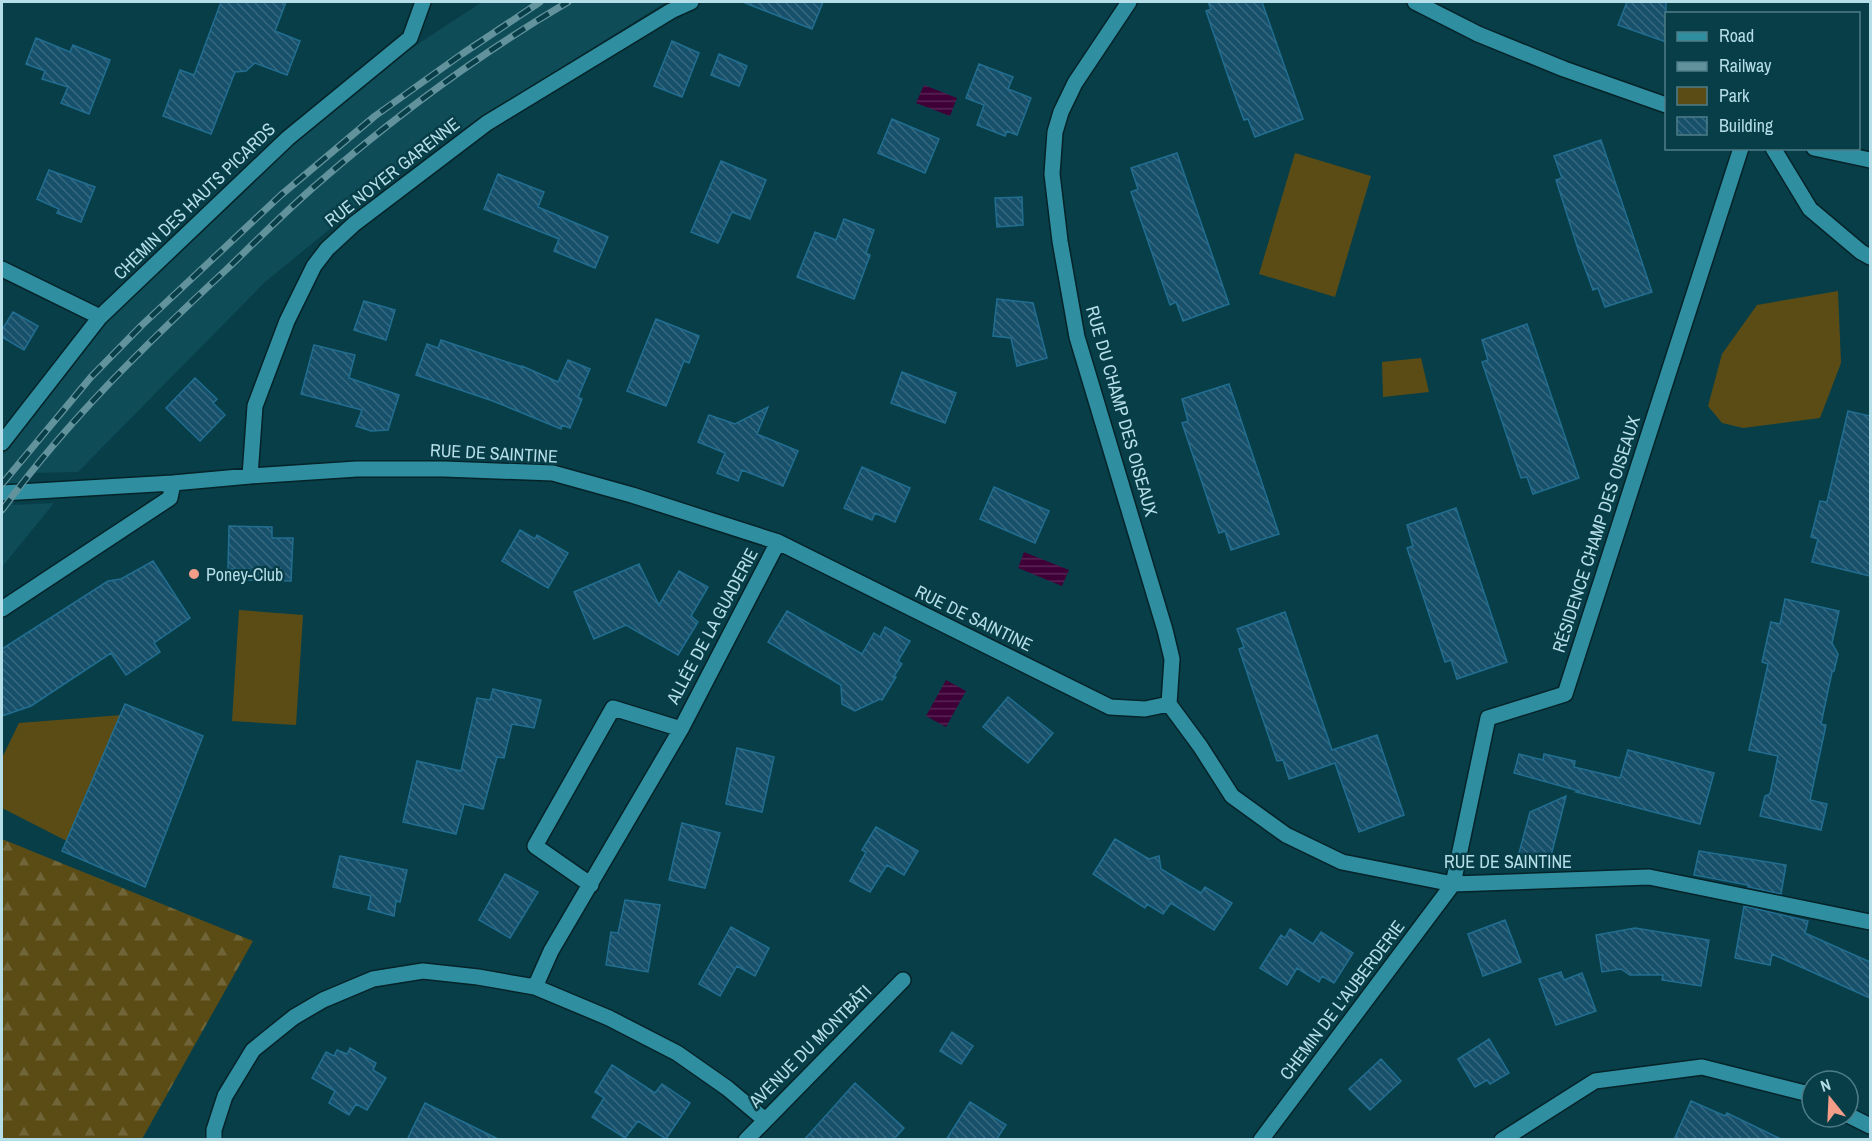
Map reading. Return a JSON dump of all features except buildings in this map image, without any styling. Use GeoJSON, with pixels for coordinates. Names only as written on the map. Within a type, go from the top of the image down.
{"type":"FeatureCollection","features":[{"type":"Feature","properties":{"kind":"street","name":"CHEMIN DES HAUTS PICARDS"},"geometry":{"type":"LineString","coordinates":[[2,443],[100,317],[288,138],[410,38],[423,2]]}},
{"type":"Feature","properties":{"kind":"street","name":"RUE NOYER GARENNE"},"geometry":{"type":"LineString","coordinates":[[250,476],[255,406],[287,321],[314,266],[327,249],[354,224],[487,123],[670,11],[691,2]]}},
{"type":"Feature","properties":{"kind":"street","name":"RUE DU CHAMP DES OISEAUX"},"geometry":{"type":"LineString","coordinates":[[1130,2],[1075,83],[1061,112],[1055,132],[1052,174],[1059,241],[1077,338],[1172,659],[1169,704]]}},
{"type":"Feature","properties":{"kind":"street"},"geometry":{"type":"LineString","coordinates":[[1415,2],[1478,34],[1564,69],[1665,105]]}},
{"type":"Feature","properties":{"kind":"street","name":"RÉSIDENCE CHAMP DES OISEAUX"},"geometry":{"type":"LineString","coordinates":[[1453,884],[1488,718],[1565,693],[1741,150]]}},
{"type":"Feature","properties":{"kind":"street"},"geometry":{"type":"LineString","coordinates":[[1774,150],[1810,209],[1870,257]]}},
{"type":"Feature","properties":{"kind":"street"},"geometry":{"type":"LineString","coordinates":[[1824,150],[1870,159]]}},
{"type":"Feature","properties":{"kind":"street"},"geometry":{"type":"LineString","coordinates":[[2,269],[100,317]]}},
{"type":"Feature","properties":{"kind":"street","name":"RUE DE SAINTINE"},"geometry":{"type":"LineString","coordinates":[[2,493],[357,469],[553,472],[778,542],[1110,707],[1145,709],[1169,704],[1200,746],[1232,796],[1286,835],[1342,862],[1453,884],[1648,877],[1870,922]]}},
{"type":"Feature","properties":{"kind":"street"},"geometry":{"type":"LineString","coordinates":[[2,609],[170,498],[173,483]]}},
{"type":"Feature","properties":{"kind":"street","name":"ALLÉE DE LA GUADERIE"},"geometry":{"type":"LineString","coordinates":[[536,987],[551,951],[681,729],[778,542]]}},
{"type":"Feature","properties":{"kind":"street","name":"ALLÉE DE LA GUADERIE"},"geometry":{"type":"LineString","coordinates":[[591,885],[535,846],[614,708],[681,729]]}},
{"type":"Feature","properties":{"kind":"street","name":"CHEMIN DE L'AUBERDERIE"},"geometry":{"type":"LineString","coordinates":[[1261,1140],[1453,884]]}},
{"type":"Feature","properties":{"kind":"street"},"geometry":{"type":"LineString","coordinates":[[214,1140],[214,1130],[225,1096],[253,1050],[294,1017],[323,1000],[373,979],[423,971],[536,987],[609,1018],[677,1053],[727,1088],[764,1119]]}},
{"type":"Feature","properties":{"kind":"street","name":"AVENUE DU MONTBÂTI"},"geometry":{"type":"LineString","coordinates":[[746,1140],[764,1119],[903,980]]}},
{"type":"Feature","properties":{"kind":"street"},"geometry":{"type":"LineString","coordinates":[[1502,1140],[1595,1081],[1607,1079],[1702,1067],[1800,1092]]}},
{"type":"Feature","properties":{"kind":"shaded area"},"geometry":{"type":"Polygon","coordinates":[[[482,2],[666,2],[418,157],[265,282],[78,472],[32,473],[12,505],[54,503],[2,567],[2,455],[100,317],[369,76],[482,2]]]}},
{"type":"Feature","properties":{"kind":"shaded area"},"geometry":{"type":"Polygon","coordinates":[[[924,85],[957,98],[950,116],[916,103],[924,85]]]}},
{"type":"Feature","properties":{"kind":"shaded area"},"geometry":{"type":"Polygon","coordinates":[[[1024,552],[1069,570],[1062,586],[1018,568],[1024,552]]]}},
{"type":"Feature","properties":{"kind":"shaded area"},"geometry":{"type":"Polygon","coordinates":[[[946,680],[966,691],[946,727],[926,716],[946,680]]]}},
{"type":"Feature","properties":{"kind":"green space"},"geometry":{"type":"Polygon","coordinates":[[[1295,153],[1371,176],[1335,297],[1259,274],[1295,153]]]}},
{"type":"Feature","properties":{"kind":"green space"},"geometry":{"type":"Polygon","coordinates":[[[1838,291],[1841,363],[1820,418],[1743,428],[1722,423],[1708,406],[1722,354],[1757,305],[1838,291]]]}},
{"type":"Feature","properties":{"kind":"green space"},"geometry":{"type":"Polygon","coordinates":[[[1421,358],[1429,392],[1383,397],[1382,362],[1421,358]]]}},
{"type":"Feature","properties":{"kind":"green space"},"geometry":{"type":"Polygon","coordinates":[[[239,610],[303,615],[296,725],[232,721],[239,610]]]}},
{"type":"Feature","properties":{"kind":"green space"},"geometry":{"type":"Polygon","coordinates":[[[122,715],[203,736],[147,882],[2,808],[2,758],[19,723],[122,715]]]}},
{"type":"Feature","properties":{"kind":"green space"},"geometry":{"type":"Polygon","coordinates":[[[2,839],[253,941],[142,1139],[2,1139],[2,839]]]}},
{"type":"Feature","properties":{"kind":"railway"},"geometry":{"type":"LineString","coordinates":[[2,484],[91,377],[142,325],[281,195],[375,116],[540,2]]}},
{"type":"Feature","properties":{"kind":"railway"},"geometry":{"type":"LineString","coordinates":[[2,510],[54,445],[109,384],[304,195],[376,135],[438,88],[502,43],[568,2]]}},
{"type":"Feature","properties":{"kind":"place","name":"Poney-Club"},"geometry":{"type":"Point","coordinates":[194,574]}}]}
